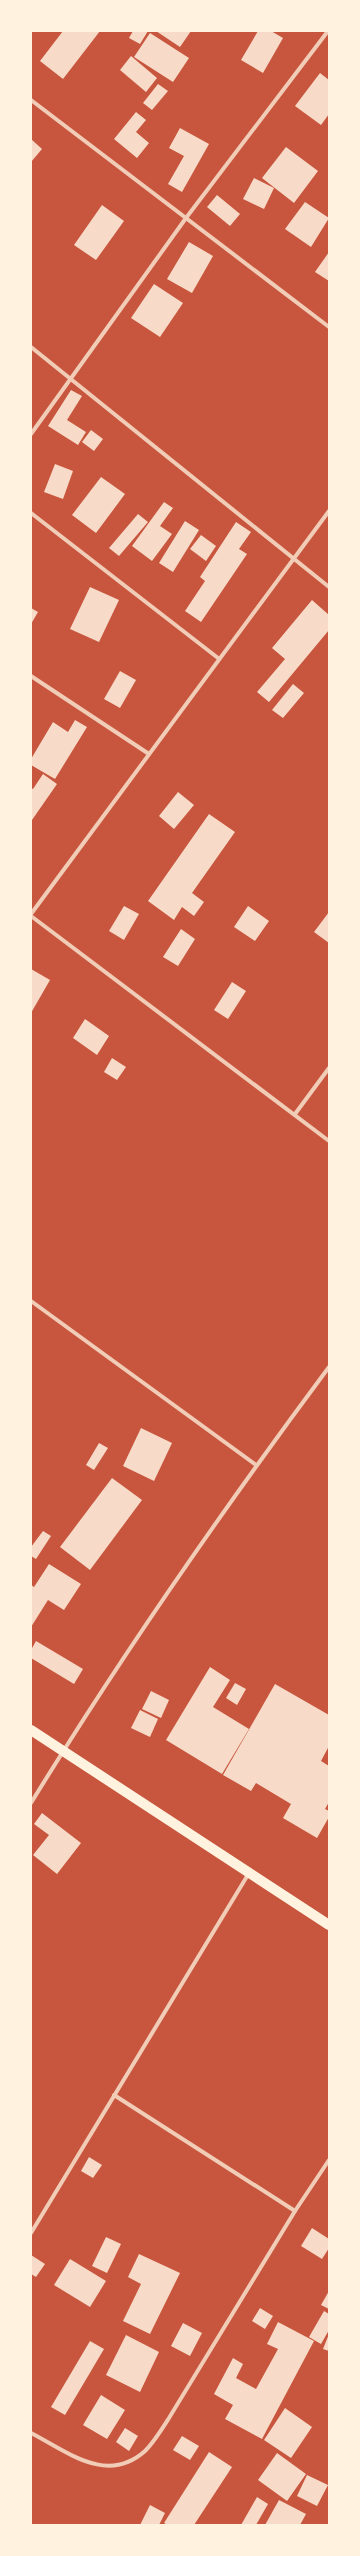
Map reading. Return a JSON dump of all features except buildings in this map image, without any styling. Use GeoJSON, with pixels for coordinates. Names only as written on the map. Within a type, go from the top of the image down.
{"type":"FeatureCollection","features":[{"type":"Feature","properties":{"kind":"main road"},"geometry":{"type":"LineString","coordinates":[[31,1730],[329,1925]]}},
{"type":"Feature","properties":{"kind":"street"},"geometry":{"type":"LineString","coordinates":[[31,434],[186,218],[328,31]]}},
{"type":"Feature","properties":{"kind":"street"},"geometry":{"type":"LineString","coordinates":[[31,100],[329,327]]}},
{"type":"Feature","properties":{"kind":"street"},"geometry":{"type":"LineString","coordinates":[[31,347],[329,587]]}},
{"type":"Feature","properties":{"kind":"street"},"geometry":{"type":"LineString","coordinates":[[329,510],[294,559],[218,658],[31,915],[296,1114],[329,1141]]}},
{"type":"Feature","properties":{"kind":"street"},"geometry":{"type":"LineString","coordinates":[[31,513],[218,658]]}},
{"type":"Feature","properties":{"kind":"street"},"geometry":{"type":"LineString","coordinates":[[31,676],[149,754]]}},
{"type":"Feature","properties":{"kind":"street"},"geometry":{"type":"LineString","coordinates":[[296,1114],[329,1068]]}},
{"type":"Feature","properties":{"kind":"street"},"geometry":{"type":"LineString","coordinates":[[31,1301],[256,1465]]}},
{"type":"Feature","properties":{"kind":"street"},"geometry":{"type":"LineString","coordinates":[[31,1803],[63,1751],[256,1465],[329,1367]]}},
{"type":"Feature","properties":{"kind":"street"},"geometry":{"type":"LineString","coordinates":[[31,2233],[249,1873]]}},
{"type":"Feature","properties":{"kind":"street"},"geometry":{"type":"LineString","coordinates":[[114,2095],[295,2211]]}},
{"type":"Feature","properties":{"kind":"street"},"geometry":{"type":"LineString","coordinates":[[31,2433],[84,2461],[106,2468],[125,2465],[146,2450],[169,2418],[295,2211],[329,2160]]}}]}
